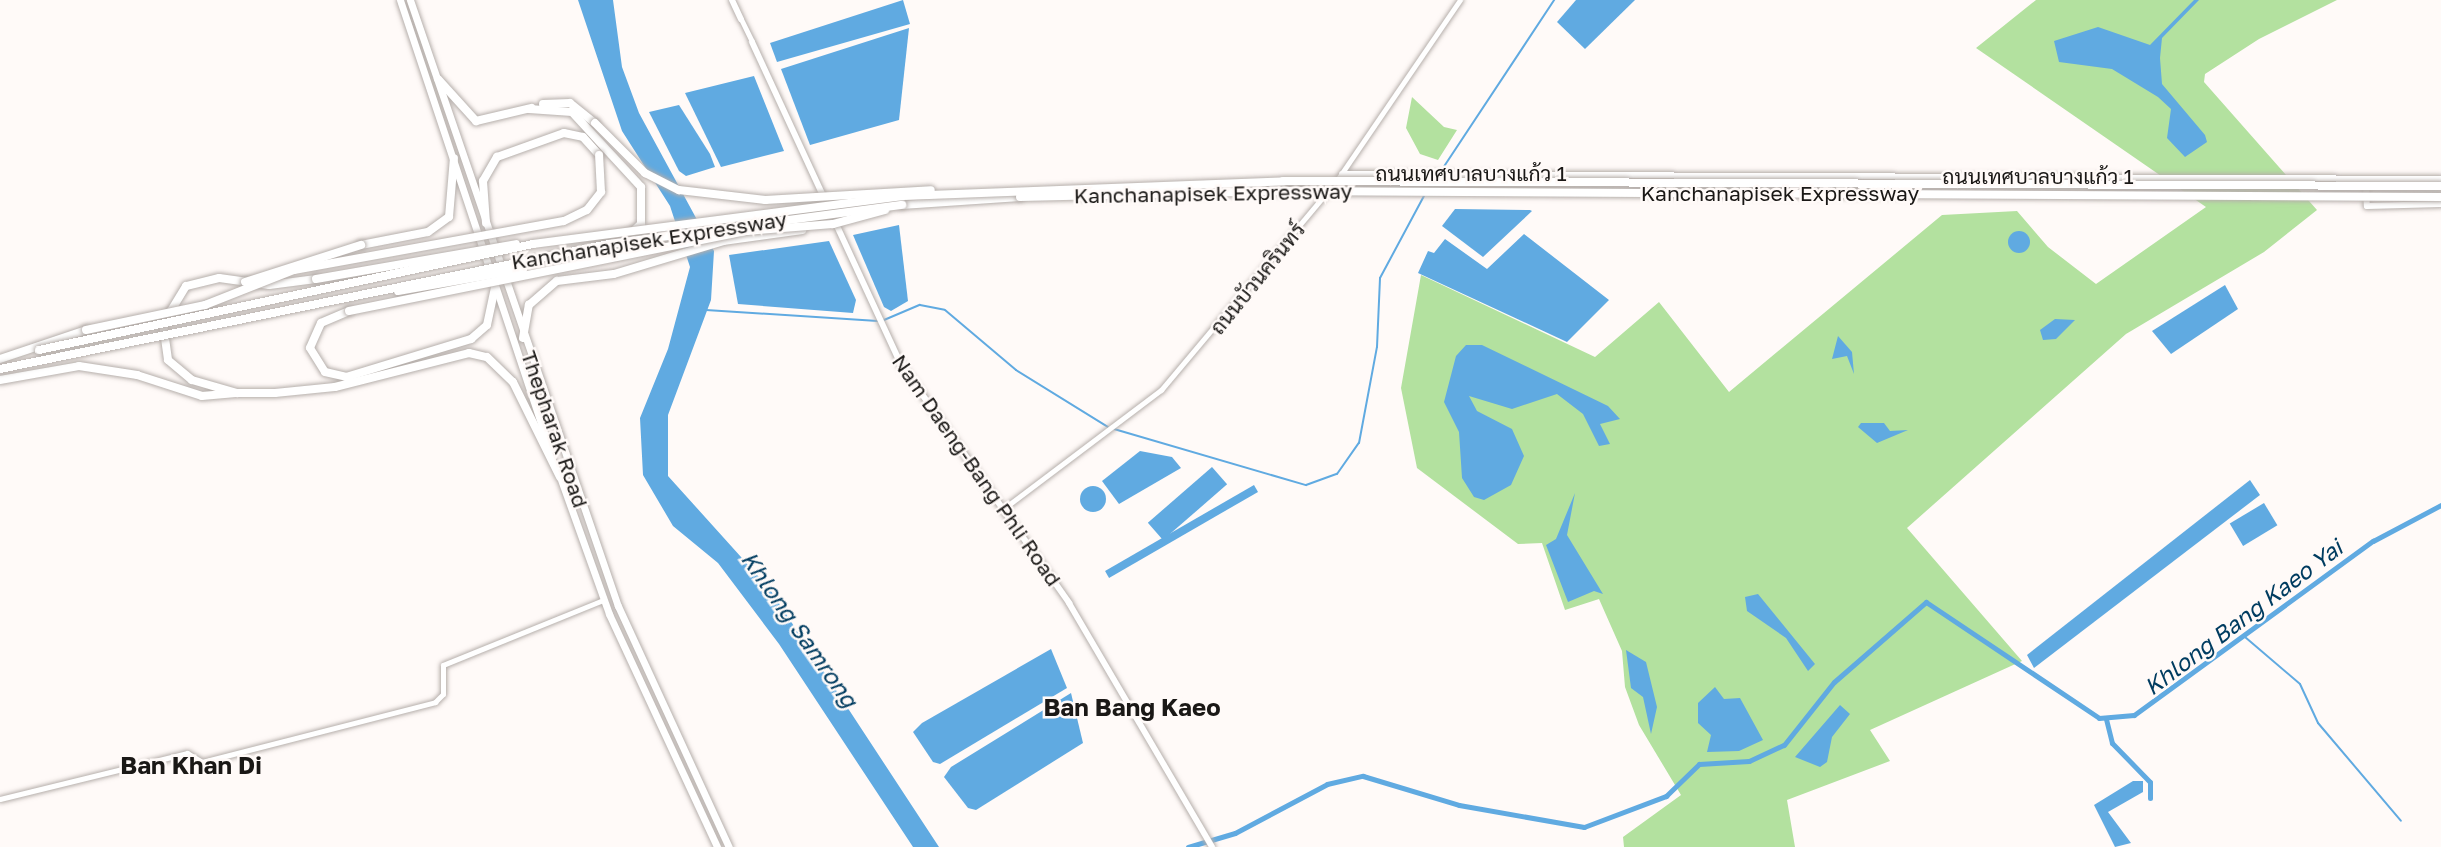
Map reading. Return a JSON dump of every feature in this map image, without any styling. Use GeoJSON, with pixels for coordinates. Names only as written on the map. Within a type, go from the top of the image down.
{"type":"FeatureCollection","features":[{"type":"Feature","properties":{"kind":"highway"},"geometry":{"type":"LineString","coordinates":[[438,79],[476,121],[570,103],[595,123],[645,173],[679,190],[765,200],[960,192]]}},
{"type":"Feature","properties":{"kind":"highway"},"geometry":{"type":"LineString","coordinates":[[342,298],[612,251],[641,224],[641,187],[572,113],[529,109]]}},
{"type":"Feature","properties":{"kind":"highway"},"geometry":{"type":"LineString","coordinates":[[86,330],[205,304],[294,270],[564,221],[587,210],[601,192],[599,155],[583,138],[564,133],[497,157],[483,181],[486,223]]}},
{"type":"Feature","properties":{"kind":"highway"},"geometry":{"type":"LineString","coordinates":[[39,350],[86,330],[202,301],[311,256],[428,232],[449,217],[456,194],[454,158]]}},
{"type":"Feature","properties":{"kind":"highway","name":"Kanchanapisek Expressway"},"geometry":{"type":"LineString","coordinates":[[0,359],[533,244],[784,208],[960,192],[1283,181],[2441,186]]}},
{"type":"Feature","properties":{"kind":"highway","name":"Kanchanapisek Expressway"},"geometry":{"type":"LineString","coordinates":[[0,369],[660,235],[902,205],[1280,191],[2441,197]]}},
{"type":"Feature","properties":{"kind":"highway"},"geometry":{"type":"LineString","coordinates":[[523,338],[535,295],[556,281],[614,274],[691,248],[833,224],[902,205]]}},
{"type":"Feature","properties":{"kind":"highway"},"geometry":{"type":"LineString","coordinates":[[495,288],[487,325],[471,339],[346,377],[325,372],[310,348],[321,323],[349,311],[756,229],[833,224]]}},
{"type":"Feature","properties":{"kind":"highway"},"geometry":{"type":"LineString","coordinates":[[237,393],[181,376],[169,360],[163,324],[172,300],[197,280],[269,285],[316,279],[471,248],[533,244]]}},
{"type":"Feature","properties":{"kind":"highway"},"geometry":{"type":"LineString","coordinates":[[0,380],[79,366],[137,375],[202,396],[335,387],[470,353],[487,357],[513,382],[560,477]]}},
{"type":"Feature","properties":{"kind":"main road","name":"Thepharak Road"},"geometry":{"type":"LineString","coordinates":[[400,0],[495,288],[603,600],[717,847]]}},
{"type":"Feature","properties":{"kind":"main road"},"geometry":{"type":"LineString","coordinates":[[732,0],[741,19]]}},
{"type":"Feature","properties":{"kind":"main road","name":"Thepharak Road"},"geometry":{"type":"LineString","coordinates":[[411,3],[523,338],[618,606],[729,847]]}},
{"type":"Feature","properties":{"kind":"main road"},"geometry":{"type":"LineString","coordinates":[[404,9],[411,3]]}},
{"type":"Feature","properties":{"kind":"main road","name":"Nam Daeng-Bang Phli Road"},"geometry":{"type":"LineString","coordinates":[[752,41],[877,317],[912,382],[1082,623],[1207,834],[1212,847]]}},
{"type":"Feature","properties":{"kind":"main road","name":"ถนนเทศบาลบางแก้ว 1"},"geometry":{"type":"LineString","coordinates":[[1342,174],[2441,179]]}},
{"type":"Feature","properties":{"kind":"main road"},"geometry":{"type":"LineString","coordinates":[[2366,178],[2367,206],[2441,204]]}},
{"type":"Feature","properties":{"kind":"main road"},"geometry":{"type":"LineString","coordinates":[[660,727],[671,722]]}},
{"type":"Feature","properties":{"kind":"street","name":"ถนนบัวนครินทร์"},"geometry":{"type":"LineString","coordinates":[[1003,509],[1117,426],[1192,358],[1342,174],[1460,0]]}},
{"type":"Feature","properties":{"kind":"street"},"geometry":{"type":"LineString","coordinates":[[741,19],[752,41]]}},
{"type":"Feature","properties":{"kind":"street"},"geometry":{"type":"LineString","coordinates":[[0,799],[187,753],[193,761],[435,702],[443,694],[443,665],[603,600]]}},
{"type":"Feature","properties":{"kind":"green space"},"geometry":{"type":"Polygon","coordinates":[[[2036,0],[2337,0],[2259,39],[2205,74],[2204,82],[2317,210],[2264,252],[2126,334],[1907,528],[2022,661],[1870,730],[1890,761],[1787,800],[1795,847],[1624,847],[1623,837],[1681,795],[1639,725],[1625,687],[1622,651],[1599,599],[1565,610],[1542,543],[1518,544],[1417,468],[1401,388],[1421,275],[1595,357],[1659,302],[1729,392],[1942,215],[2017,211],[2048,247],[2096,284],[2206,207],[1976,48],[2036,0]]]}},
{"type":"Feature","properties":{"kind":"green space"},"geometry":{"type":"Polygon","coordinates":[[[1412,97],[1444,127],[1457,130],[1438,160],[1420,154],[1406,128],[1412,97]]]}},
{"type":"Feature","properties":{"kind":"water"},"geometry":{"type":"Polygon","coordinates":[[[578,0],[613,0],[622,67],[639,113],[714,251],[711,300],[668,415],[668,476],[769,588],[939,847],[913,847],[779,644],[718,563],[673,526],[643,475],[640,418],[668,349],[690,267],[670,206],[622,131],[578,0]]]}},
{"type":"Feature","properties":{"kind":"water"},"geometry":{"type":"Polygon","coordinates":[[[903,0],[910,24],[777,62],[770,43],[903,0]]]}},
{"type":"Feature","properties":{"kind":"water"},"geometry":{"type":"Polygon","coordinates":[[[1576,0],[1635,0],[1585,49],[1557,22],[1576,0]]]}},
{"type":"Feature","properties":{"kind":"water"},"geometry":{"type":"Polygon","coordinates":[[[2194,0],[2199,0],[2162,38],[2160,58],[2162,84],[2205,135],[2207,142],[2185,157],[2167,138],[2171,109],[2158,97],[2112,69],[2059,62],[2054,41],[2098,27],[2150,45],[2194,0]]]}},
{"type":"Feature","properties":{"kind":"water"},"geometry":{"type":"Polygon","coordinates":[[[909,28],[899,120],[810,145],[781,69],[909,28]]]}},
{"type":"Feature","properties":{"kind":"water"},"geometry":{"type":"Polygon","coordinates":[[[754,76],[784,151],[721,167],[685,93],[754,76]]]}},
{"type":"Feature","properties":{"kind":"water"},"geometry":{"type":"Polygon","coordinates":[[[679,105],[710,154],[715,167],[686,176],[679,171],[649,112],[679,105]]]}},
{"type":"Feature","properties":{"kind":"water"},"geometry":{"type":"Polygon","coordinates":[[[1455,209],[1532,211],[1483,257],[1442,226],[1455,209]]]}},
{"type":"Feature","properties":{"kind":"water"},"geometry":{"type":"Polygon","coordinates":[[[899,225],[908,301],[891,311],[884,307],[853,235],[899,225]]]}},
{"type":"Feature","properties":{"kind":"water"},"geometry":{"type":"Polygon","coordinates":[[[2019,231],[2029,238],[2030,242],[2023,252],[2019,253],[2009,246],[2008,242],[2015,232],[2019,231]]]}},
{"type":"Feature","properties":{"kind":"water"},"geometry":{"type":"Polygon","coordinates":[[[1524,234],[1609,300],[1567,342],[1418,273],[1428,251],[1434,253],[1445,239],[1487,269],[1524,234]]]}},
{"type":"Feature","properties":{"kind":"water"},"geometry":{"type":"Polygon","coordinates":[[[829,241],[856,300],[853,313],[738,304],[729,255],[829,241]]]}},
{"type":"Feature","properties":{"kind":"water"},"geometry":{"type":"Polygon","coordinates":[[[2225,285],[2238,309],[2171,354],[2152,331],[2225,285]]]}},
{"type":"Feature","properties":{"kind":"water"},"geometry":{"type":"Polygon","coordinates":[[[2055,319],[2075,320],[2056,339],[2043,340],[2040,330],[2055,319]]]}},
{"type":"Feature","properties":{"kind":"water"},"geometry":{"type":"Polygon","coordinates":[[[1838,336],[1852,352],[1854,374],[1847,356],[1832,359],[1838,336]]]}},
{"type":"Feature","properties":{"kind":"water"},"geometry":{"type":"Polygon","coordinates":[[[1466,345],[1482,345],[1608,406],[1620,419],[1600,424],[1610,444],[1599,446],[1583,414],[1557,394],[1512,409],[1469,396],[1477,411],[1512,429],[1524,456],[1511,485],[1484,500],[1474,497],[1462,478],[1459,432],[1444,402],[1456,356],[1466,345]]]}},
{"type":"Feature","properties":{"kind":"water"},"geometry":{"type":"Polygon","coordinates":[[[1861,423],[1884,423],[1890,431],[1908,430],[1877,443],[1858,427],[1861,423]]]}},
{"type":"Feature","properties":{"kind":"water"},"geometry":{"type":"Polygon","coordinates":[[[1140,451],[1172,457],[1181,468],[1119,504],[1102,481],[1140,451]]]}},
{"type":"Feature","properties":{"kind":"water"},"geometry":{"type":"Polygon","coordinates":[[[1212,467],[1227,484],[1163,540],[1148,523],[1212,467]]]}},
{"type":"Feature","properties":{"kind":"water"},"geometry":{"type":"Polygon","coordinates":[[[2250,480],[2260,495],[2034,668],[2027,655],[2250,480]]]}},
{"type":"Feature","properties":{"kind":"water"},"geometry":{"type":"Polygon","coordinates":[[[1254,485],[1258,492],[1109,578],[1105,571],[1254,485]]]}},
{"type":"Feature","properties":{"kind":"water"},"geometry":{"type":"Polygon","coordinates":[[[1093,486],[1102,490],[1106,499],[1102,508],[1093,512],[1084,508],[1080,499],[1084,490],[1093,486]]]}},
{"type":"Feature","properties":{"kind":"water"},"geometry":{"type":"Polygon","coordinates":[[[1575,493],[1567,535],[1603,594],[1594,591],[1568,602],[1546,545],[1556,539],[1575,493]]]}},
{"type":"Feature","properties":{"kind":"water"},"geometry":{"type":"Polygon","coordinates":[[[2264,503],[2277,525],[2243,546],[2230,524],[2264,503]]]}},
{"type":"Feature","properties":{"kind":"water"},"geometry":{"type":"Polygon","coordinates":[[[1758,594],[1815,664],[1808,671],[1786,638],[1747,611],[1745,597],[1758,594]]]}},
{"type":"Feature","properties":{"kind":"water"},"geometry":{"type":"Polygon","coordinates":[[[1051,649],[1067,688],[940,764],[933,762],[913,732],[922,723],[1051,649]]]}},
{"type":"Feature","properties":{"kind":"water"},"geometry":{"type":"Polygon","coordinates":[[[1626,650],[1646,662],[1657,707],[1651,734],[1643,697],[1631,688],[1626,650]]]}},
{"type":"Feature","properties":{"kind":"water"},"geometry":{"type":"Polygon","coordinates":[[[1715,687],[1724,699],[1740,698],[1763,740],[1739,751],[1707,752],[1711,735],[1698,723],[1698,703],[1715,687]]]}},
{"type":"Feature","properties":{"kind":"water"},"geometry":{"type":"Polygon","coordinates":[[[1071,693],[1083,743],[976,810],[968,808],[944,777],[951,767],[1071,693]]]}},
{"type":"Feature","properties":{"kind":"water"},"geometry":{"type":"Polygon","coordinates":[[[1840,705],[1850,714],[1832,737],[1827,762],[1820,767],[1795,757],[1840,705]]]}},
{"type":"Feature","properties":{"kind":"water"},"geometry":{"type":"Polygon","coordinates":[[[2133,781],[2143,781],[2143,792],[2108,812],[2131,843],[2115,847],[2094,805],[2133,781]]]}},
{"type":"Feature","properties":{"kind":"waterway"},"geometry":{"type":"LineString","coordinates":[[1441,171],[1554,0]]}},
{"type":"Feature","properties":{"kind":"waterway"},"geometry":{"type":"LineString","coordinates":[[1114,429],[1306,485],[1337,474],[1359,443],[1377,347],[1380,278],[1424,196]]}},
{"type":"Feature","properties":{"kind":"waterway"},"geometry":{"type":"LineString","coordinates":[[884,320],[920,305],[945,310],[1016,370],[1108,427]]}},
{"type":"Feature","properties":{"kind":"waterway"},"geometry":{"type":"LineString","coordinates":[[706,310],[878,321]]}},
{"type":"Feature","properties":{"kind":"waterway","name":"Khlong Bang Kaeo Yai"},"geometry":{"type":"LineString","coordinates":[[1188,847],[1235,833],[1327,784],[1363,776],[1459,805],[1584,827],[1666,796],[1699,764],[1749,761],[1784,745],[1834,682],[1926,602],[2099,718],[2134,715],[2373,541],[2441,505]]}},
{"type":"Feature","properties":{"kind":"waterway"},"geometry":{"type":"LineString","coordinates":[[2245,637],[2300,684],[2318,723],[2401,821]]}},
{"type":"Feature","properties":{"kind":"waterway"},"geometry":{"type":"LineString","coordinates":[[2106,719],[2112,743],[2150,782],[2150,798]]}},
{"type":"Feature","properties":{"kind":"district","name":"Ban Bang Kaeo"},"geometry":{"type":"Point","coordinates":[1132,707]}},
{"type":"Feature","properties":{"kind":"district","name":"Ban Khan Di"},"geometry":{"type":"Point","coordinates":[191,765]}},
{"type":"Feature","properties":{"kind":"water label","name":"Khlong Samrong"},"geometry":{"type":"Point","coordinates":[800,629]}}]}
